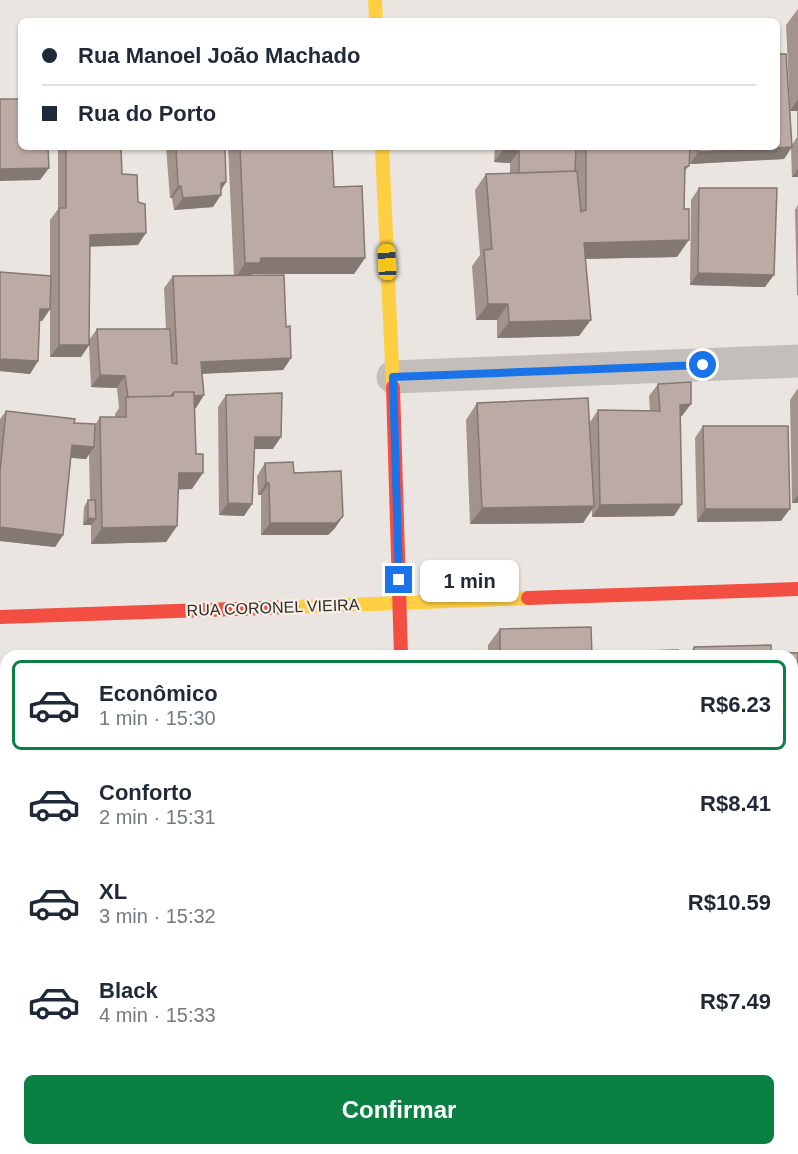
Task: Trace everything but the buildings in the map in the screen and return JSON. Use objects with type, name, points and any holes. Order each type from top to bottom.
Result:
[{"type":"street","points":[[375,0],[376,18]]},
{"type":"street","points":[[382,150],[393,377],[401,650]]},
{"type":"street","points":[[393,377],[798,361]]},
{"type":"street","name":"RUA CORONEL VIEIRA","points":[[0,617],[798,589]]},
{"type":"traffic: slow","points":[[375,0],[376,18]]},
{"type":"traffic: slow","points":[[382,150],[393,387]]},
{"type":"traffic: slow","points":[[293,607],[528,598]]},
{"type":"traffic: jam","points":[[393,387],[401,650]]},
{"type":"traffic: jam","points":[[528,598],[798,589]]},
{"type":"traffic: jam","points":[[0,617],[293,607]]},
{"type":"route","points":[[399,580],[393,377],[703,365]]}]
